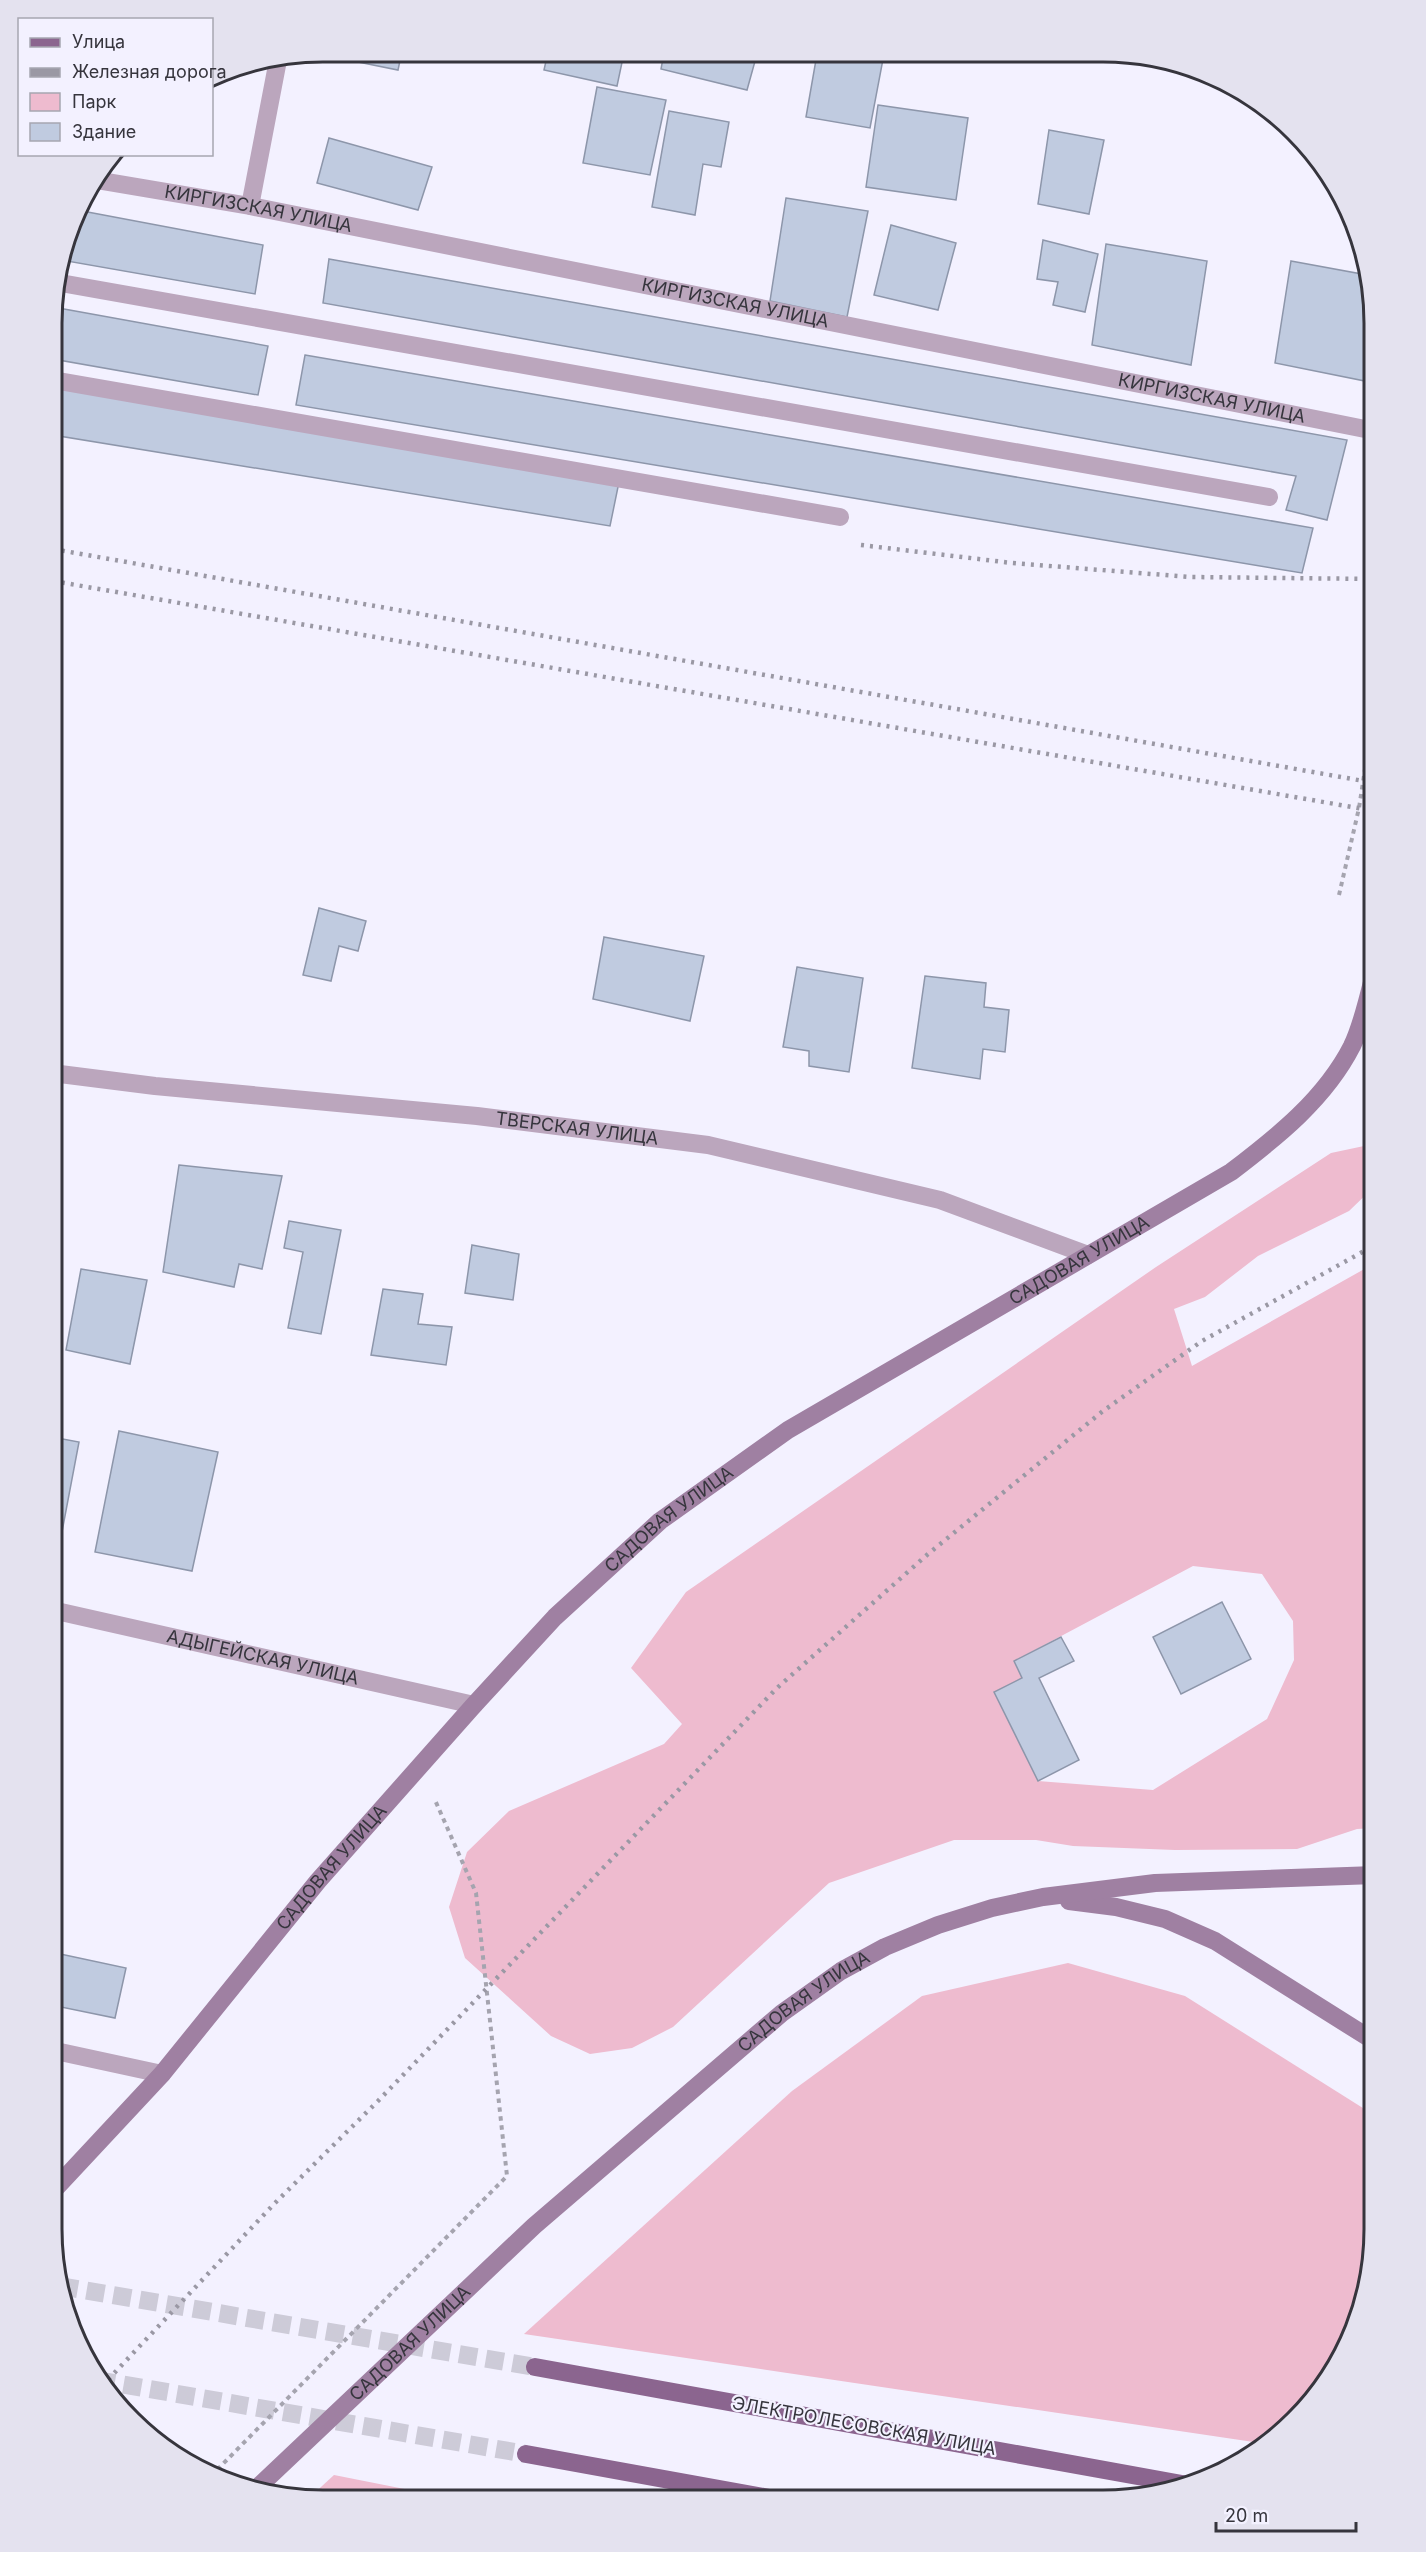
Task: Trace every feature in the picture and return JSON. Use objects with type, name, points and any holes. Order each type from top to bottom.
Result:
[{"type":"main road","name":"ЭЛЕКТРОЛЕСОВСКАЯ УЛИЦА","points":[[535,2367],[1171,2482]]},
{"type":"main road","points":[[526,2454],[725,2490]]},
{"type":"street","points":[[250,206],[277,66]]},
{"type":"street","name":"КИРГИЗСКАЯ УЛИЦА","points":[[103,181],[250,206],[1364,429]]},
{"type":"street","points":[[65,284],[1269,497]]},
{"type":"street","points":[[62,382],[840,517]]},
{"type":"street","name":"САДОВАЯ УЛИЦА","points":[[62,2181],[162,2074],[318,1881],[474,1705],[555,1617],[660,1521],[788,1430],[1231,1172],[1278,1136],[1320,1094],[1353,1045],[1364,1008]]},
{"type":"street","name":"ТВЕРСКАЯ УЛИЦА","points":[[62,1074],[155,1086],[477,1116],[708,1145],[940,1200],[1088,1255]]},
{"type":"street","name":"АДЫГЕЙСКАЯ УЛИЦА","points":[[62,1612],[474,1705]]},
{"type":"street","name":"САДОВАЯ УЛИЦА","points":[[262,2483],[523,2236],[782,2013],[841,1971],[885,1947],[981,1911],[1043,1897],[1155,1883],[1364,1875]]},
{"type":"street","name":"САДОВАЯ УЛИЦА","points":[[1043,1897],[1116,1907],[1165,1918],[1215,1941],[1364,2035]]},
{"type":"street","points":[[62,2052],[162,2074]]},
{"type":"path","points":[[1339,895],[1364,776]]},
{"type":"path","points":[[218,2469],[507,2176],[476,1893],[420,1766]]},
{"type":"green space","points":[[1364,1146],[1364,1197],[1349,1211],[1258,1256],[1205,1297],[1174,1309],[1192,1366],[1364,1269],[1364,1829],[1297,1849],[1175,1850],[1073,1846],[1036,1840],[954,1840],[829,1883],[673,2027],[632,2048],[590,2054],[551,2036],[465,1958],[449,1907],[467,1852],[509,1811],[664,1744],[682,1724],[631,1668],[686,1592],[1156,1267],[1331,1153]],"holes":[[[1193,1566],[1262,1574],[1293,1621],[1294,1660],[1267,1719],[1153,1790],[1038,1781],[994,1692],[1022,1678],[1014,1661]]]},
{"type":"green space","points":[[1068,1963],[1185,1996],[1364,2109],[1364,2247],[1351,2314],[1330,2360],[1311,2389],[1263,2437],[1256,2442],[524,2334],[792,2091],[922,1996]]},
{"type":"green space","points":[[334,2475],[410,2490],[322,2490],[318,2490]]},
{"type":"building","points":[[358,62],[400,62],[398,70]]},
{"type":"building","points":[[546,62],[622,62],[617,86],[544,70]]},
{"type":"building","points":[[662,62],[755,62],[747,90],[661,69]]},
{"type":"building","points":[[816,62],[882,62],[870,128],[806,117]]},
{"type":"building","points":[[597,87],[666,100],[650,175],[583,163]]},
{"type":"building","points":[[878,105],[968,118],[956,200],[866,187]]},
{"type":"building","points":[[669,111],[729,122],[721,167],[703,164],[695,215],[652,207]]},
{"type":"building","points":[[1049,130],[1104,140],[1089,214],[1038,204]]},
{"type":"building","points":[[329,138],[432,167],[418,210],[317,183]]},
{"type":"building","points":[[786,198],[868,211],[847,317],[770,301]]},
{"type":"building","points":[[86,212],[263,245],[255,294],[69,261],[70,255]]},
{"type":"building","points":[[891,225],[956,243],[938,310],[874,295]]},
{"type":"building","points":[[1043,240],[1098,254],[1085,312],[1053,305],[1058,282],[1037,279]]},
{"type":"building","points":[[1106,244],[1207,261],[1191,365],[1092,345]]},
{"type":"building","points":[[329,259],[1347,440],[1327,520],[1286,510],[1296,476],[323,303]]},
{"type":"building","points":[[1291,261],[1359,274],[1364,305],[1364,381],[1275,363]]},
{"type":"building","points":[[62,309],[268,346],[258,395],[62,361]]},
{"type":"building","points":[[305,355],[1313,528],[1302,573],[296,405]]},
{"type":"building","points":[[62,389],[619,482],[610,526],[62,436]]},
{"type":"building","points":[[319,908],[366,921],[358,951],[339,946],[331,981],[303,975]]},
{"type":"building","points":[[604,937],[704,956],[690,1021],[593,999]]},
{"type":"building","points":[[797,967],[863,978],[849,1072],[809,1066],[809,1051],[783,1047]]},
{"type":"building","points":[[925,976],[986,983],[984,1007],[1009,1010],[1005,1052],[983,1049],[980,1079],[912,1068]]},
{"type":"building","points":[[179,1165],[282,1176],[262,1269],[239,1264],[234,1287],[163,1272]]},
{"type":"building","points":[[289,1221],[341,1230],[321,1334],[288,1328],[303,1252],[284,1248]]},
{"type":"building","points":[[472,1245],[519,1254],[513,1300],[465,1293]]},
{"type":"building","points":[[81,1269],[147,1280],[130,1364],[66,1350]]},
{"type":"building","points":[[383,1289],[423,1294],[418,1324],[452,1327],[446,1365],[371,1355]]},
{"type":"building","points":[[119,1431],[218,1452],[192,1571],[95,1552]]},
{"type":"building","points":[[62,1439],[79,1442],[62,1532]]},
{"type":"building","points":[[1222,1602],[1251,1659],[1181,1694],[1153,1637]]},
{"type":"building","points":[[1061,1637],[1074,1661],[1039,1678],[1079,1760],[1038,1781],[994,1692],[1022,1678],[1014,1661]]},
{"type":"building","points":[[62,1954],[126,1968],[115,2018],[62,2007]]},
{"type":"tunnel","points":[[68,2287],[535,2367]]},
{"type":"tunnel","points":[[110,2382],[526,2454]]},
{"type":"railway","points":[[861,545],[1012,563],[1190,577],[1364,579]]},
{"type":"railway","points":[[62,551],[1364,781]]},
{"type":"railway","points":[[62,583],[1364,809]]},
{"type":"railway","points":[[108,2379],[274,2204],[378,2101],[777,1688],[928,1554],[1103,1411],[1202,1341],[1364,1251]]}]
